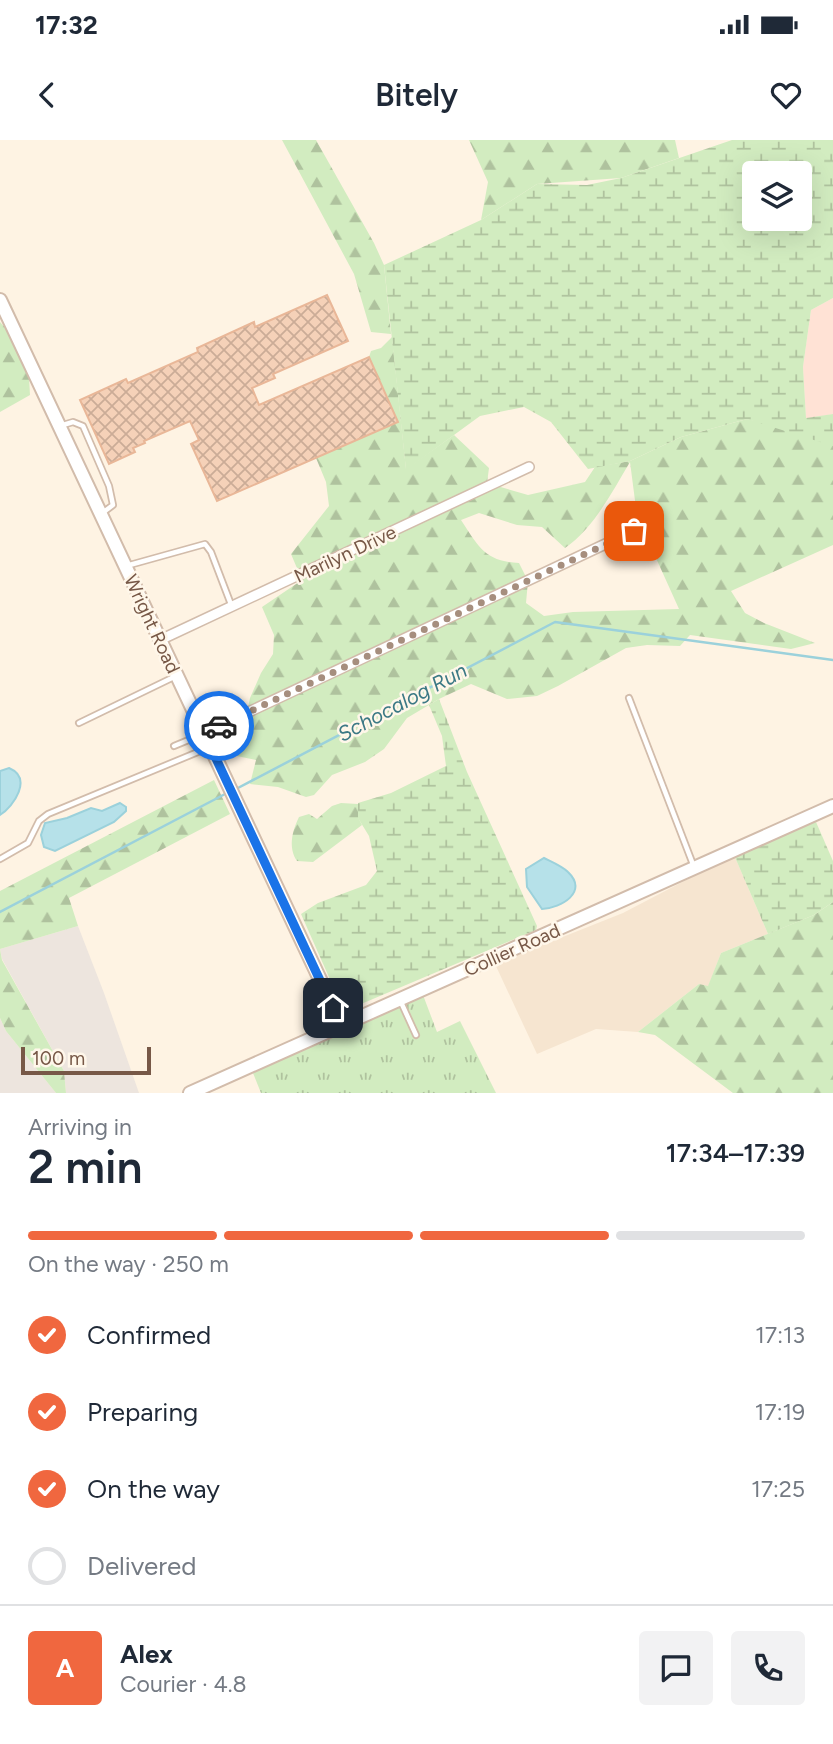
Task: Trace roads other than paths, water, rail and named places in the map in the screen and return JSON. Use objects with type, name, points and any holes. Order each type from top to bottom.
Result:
[{"type":"street","name":"Wright Road","points":[[0,300],[341,1024]]},
{"type":"street","name":"Marilyn Drive","points":[[160,640],[529,467]]},
{"type":"street","points":[[204,733],[634,531]]},
{"type":"street","name":"Collier Road","points":[[190,1093],[833,806]]},
{"type":"lane","points":[[58,426],[73,422],[83,426],[109,486],[113,505],[100,515]]},
{"type":"lane","points":[[125,566],[205,544],[211,552],[232,607]]},
{"type":"lane","points":[[79,723],[177,675]]},
{"type":"lane","points":[[629,698],[695,868]]},
{"type":"lane","points":[[174,746],[204,733]]},
{"type":"lane","points":[[0,859],[28,843],[38,821],[48,814],[210,747]]},
{"type":"lane","points":[[399,999],[416,1035]]},
{"type":"water","points":[[9,768],[20,778],[19,792],[11,805],[0,815],[0,771]]},
{"type":"water","points":[[120,803],[126,807],[126,811],[114,822],[55,851],[44,847],[41,835],[45,823],[91,808],[102,811]]},
{"type":"water","points":[[544,858],[568,872],[574,879],[575,886],[570,898],[557,906],[542,909],[527,887],[526,869]]},
{"type":"waterway","name":"Schocalog Run","points":[[236,789],[555,622],[833,660]]},
{"type":"waterway","name":"Schocalog Run","points":[[0,912],[227,793]]}]
